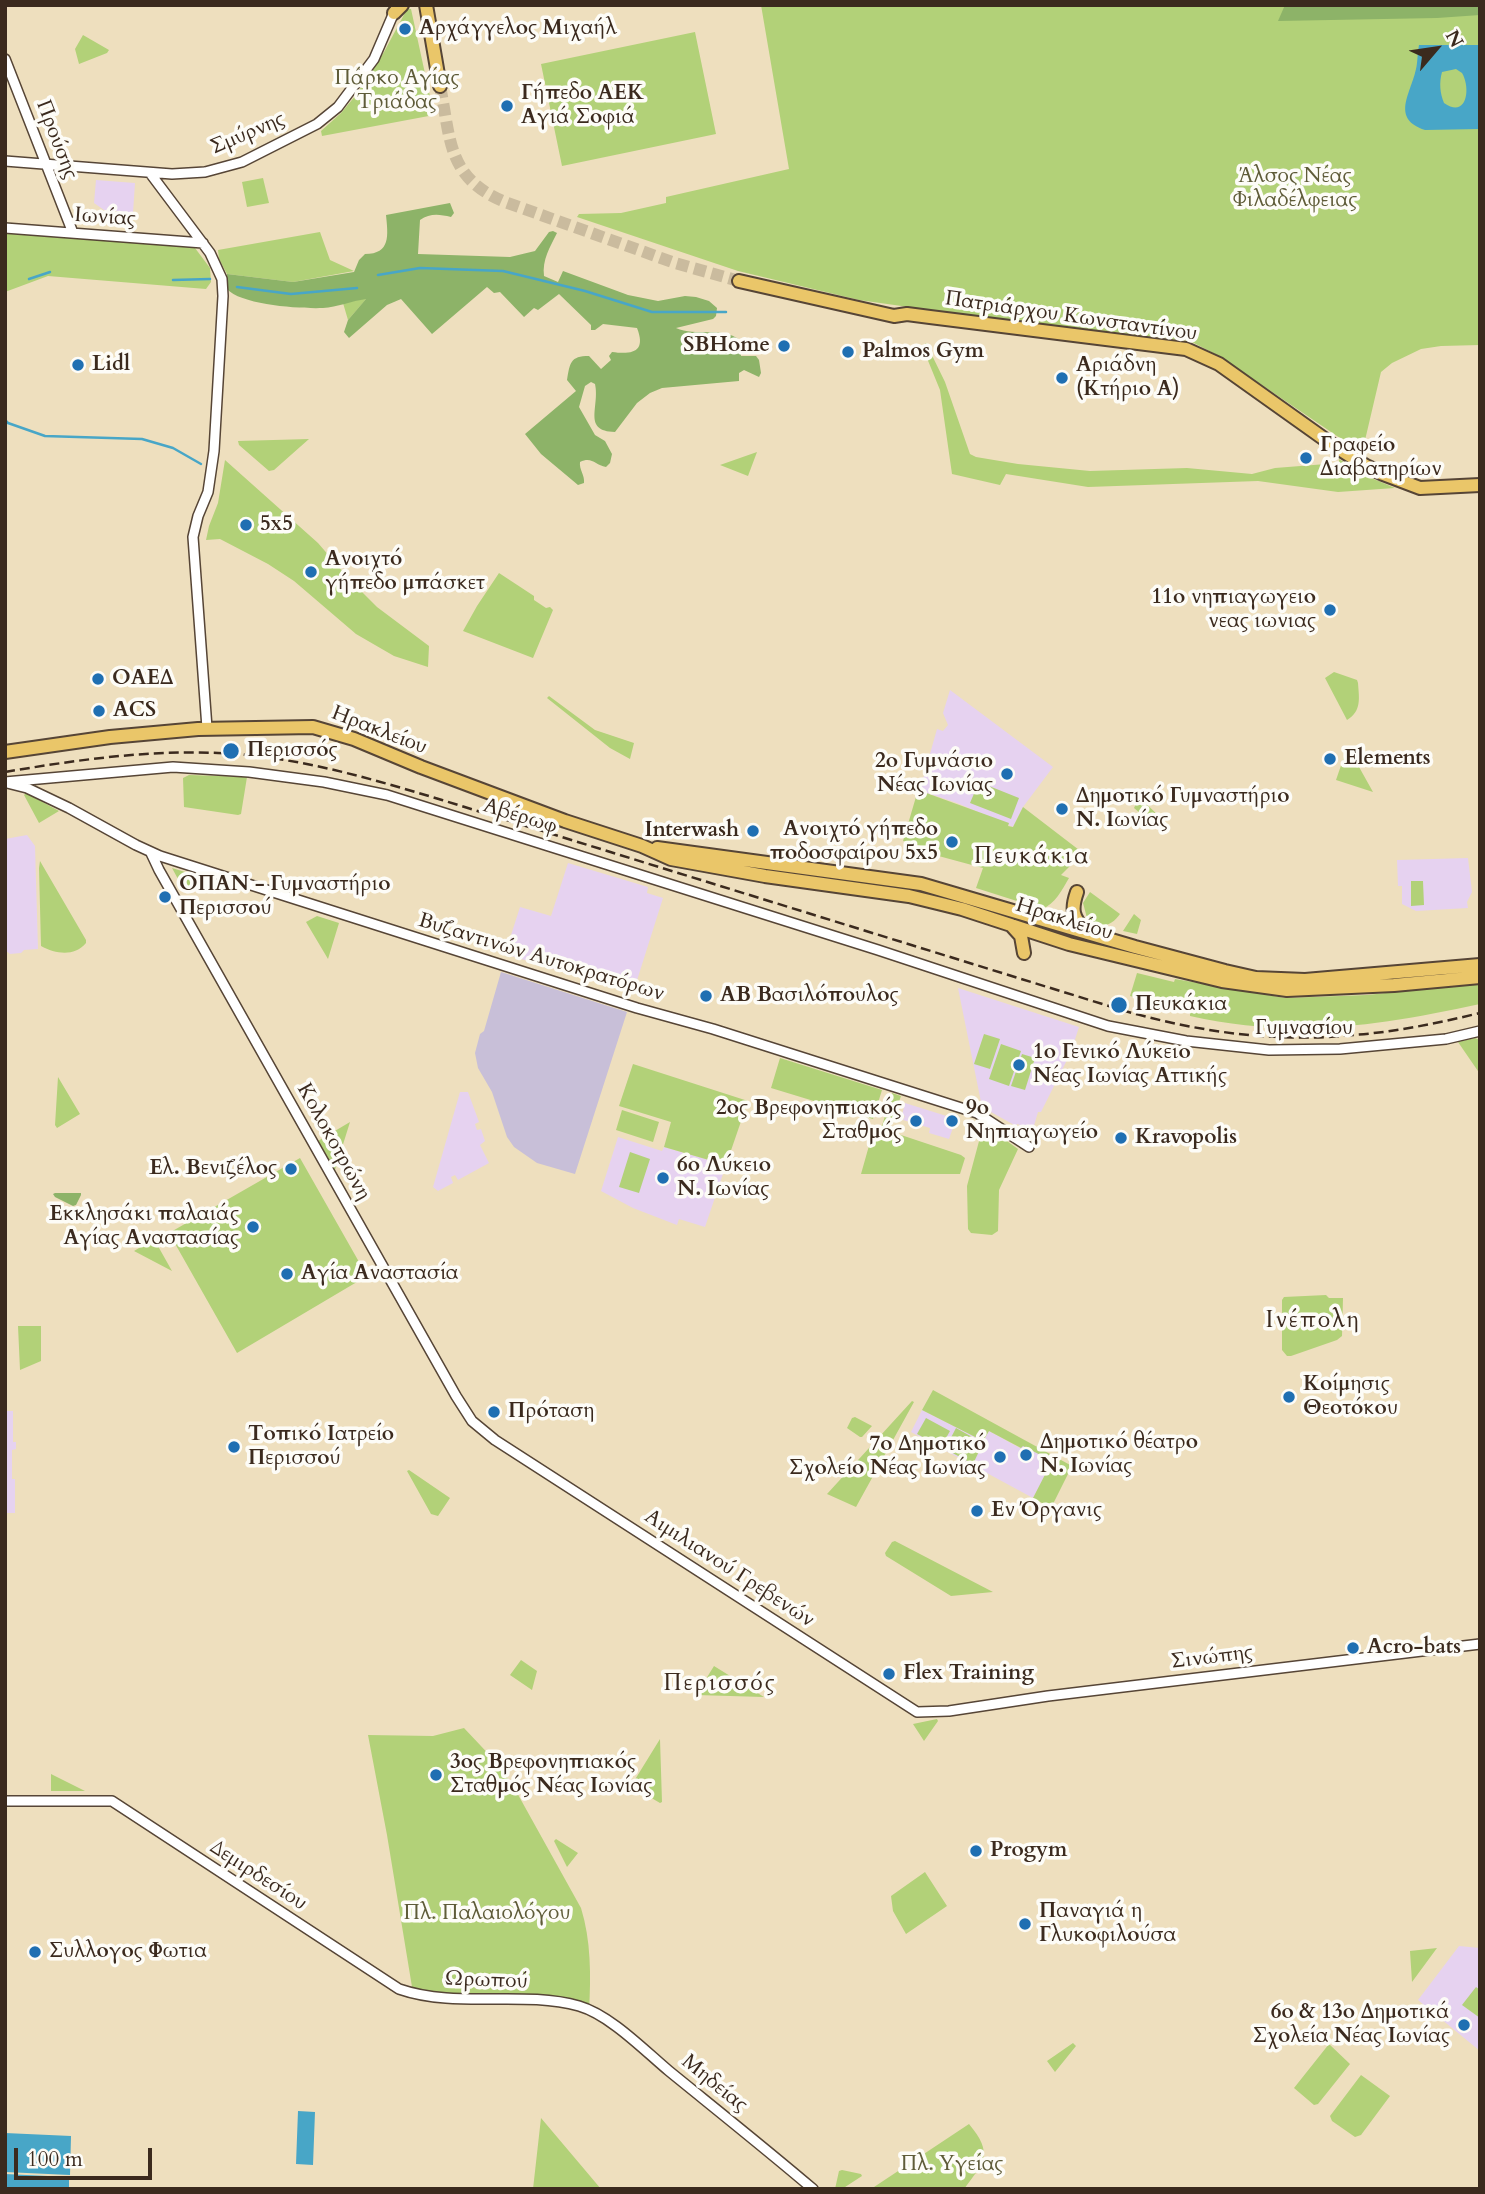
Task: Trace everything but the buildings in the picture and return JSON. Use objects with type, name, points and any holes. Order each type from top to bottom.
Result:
[{"type":"main road","points":[[424,6],[444,85]]},
{"type":"main road","name":"Πατριάρχου Κωνσταντίνου","points":[[739,278],[895,309],[907,314],[1194,351],[1219,365],[1366,466],[1420,488],[1480,485]]},
{"type":"main road","name":"Ηρακλείου","points":[[5,752],[110,737],[207,728],[304,726],[332,732],[671,859],[909,896],[962,909],[1069,944],[1223,981],[1287,990],[1394,985],[1480,977]]},
{"type":"main road","name":"Ηρακλείου","points":[[642,846],[921,884],[1225,971],[1269,979],[1322,979],[1480,965]]},
{"type":"main road","points":[[1077,892],[1073,905],[1074,917],[1089,933]]},
{"type":"main road","points":[[1011,925],[1021,936],[1024,953]]},
{"type":"street","name":"Σμύρνης","points":[[5,161],[150,173],[205,172],[230,167],[317,124],[343,101],[368,69],[398,8]]},
{"type":"street","name":"Προύσης","points":[[5,59],[73,233]]},
{"type":"street","points":[[150,173],[203,243],[217,265],[222,279],[214,451],[208,492],[193,537],[207,728]]},
{"type":"street","name":"Ιωνίας","points":[[5,228],[203,243]]},
{"type":"street","name":"Αβέρωφ","points":[[5,782],[173,767],[249,772],[324,782],[387,795],[1008,993]]},
{"type":"street","name":"Βυζαντινών Αυτοκρατόρων","points":[[5,782],[27,788],[69,808],[151,853],[977,1112],[1029,1147]]},
{"type":"street","name":"Κολοκοτρώνη","points":[[151,853],[456,1396],[471,1421],[495,1440]]},
{"type":"street","name":"Γυμνασίου","points":[[1008,993],[1108,1026],[1186,1041],[1269,1050],[1340,1049],[1446,1039],[1480,1031]]},
{"type":"street","name":"Αιμιλιανού Γρεβενών","points":[[495,1440],[917,1712],[949,1711]]},
{"type":"street","name":"Σινώπης","points":[[949,1711],[1048,1696],[1480,1644]]},
{"type":"street","name":"Δεμιρδεσίου","points":[[5,1801],[112,1801],[384,1981]]},
{"type":"street","name":"Ωρωπού","points":[[384,1981],[406,1992],[434,1997],[543,2001],[576,2005],[589,2010]]},
{"type":"street","name":"Μηδείας","points":[[589,2010],[642,2048],[813,2189]]},
{"type":"shaded area","points":[[96,180],[135,183],[133,213],[104,210],[94,203]]},
{"type":"shaded area","points":[[950,690],[1053,767],[1023,807],[1013,827],[918,790],[921,780],[929,770],[926,768],[937,729],[943,731],[948,725],[943,713]]},
{"type":"shaded area","points":[[27,835],[35,846],[38,949],[10,954],[5,950],[5,839]]},
{"type":"shaded area","points":[[1468,858],[1472,892],[1467,902],[1468,908],[1416,911],[1402,904],[1397,860]]},
{"type":"shaded area","points":[[568,863],[648,887],[647,893],[663,898],[633,993],[505,954],[520,907],[551,916]]},
{"type":"shaded area","points":[[501,972],[627,1012],[575,1174],[537,1163],[514,1147],[507,1137],[492,1092],[478,1068],[475,1053]]},
{"type":"shaded area","name":"1ο Γενικό Λύκειο Νέας Ιωνίας Αττικής","points":[[958,988],[1079,1027],[1071,1052],[1041,1112],[1038,1112],[1033,1129],[1017,1124],[1016,1126],[982,1107]]},
{"type":"shaded area","points":[[460,1092],[468,1092],[479,1122],[475,1124],[477,1130],[481,1129],[485,1141],[480,1145],[489,1163],[458,1180],[455,1175],[451,1177],[453,1183],[438,1191],[433,1187]]},
{"type":"shaded area","points":[[905,1103],[956,1119],[949,1139],[929,1133],[930,1128],[903,1120]]},
{"type":"shaded area","name":"6ο Λύκειο Ν. Ιωνίας","points":[[618,1137],[662,1151],[664,1147],[726,1165],[705,1227],[679,1219],[677,1225],[633,1208],[601,1191]]},
{"type":"shaded area","name":"7ο Δημοτικό Σχολείο Νέας Ιωνίας","points":[[922,1410],[983,1441],[989,1431],[1020,1448],[1022,1445],[1053,1461],[1033,1498],[911,1432]]},
{"type":"shaded area","points":[[5,1411],[13,1411],[13,1442],[16,1442],[16,1449],[12,1450],[15,1513],[5,1513]]},
{"type":"shaded area","name":"6ο & 13ο Δημοτικά Σχολεία Νέας Ιωνίας","points":[[1459,1946],[1480,1948],[1480,2051],[1418,2000]]},
{"type":"green space","name":"Άλσος Νέας Φιλαδέλφειας","points":[[761,5],[1480,5],[1480,345],[1421,349],[1392,363],[1381,372],[1362,453],[1219,356],[1190,341],[859,300],[738,271],[577,217],[579,214],[621,213],[666,203],[666,197],[789,169]]},
{"type":"green space","points":[[1285,5],[1480,5],[1480,15],[1278,21]]},
{"type":"green space","name":"Πάρκο Αγίας Τριάδας","points":[[407,9],[411,9],[434,115],[322,136],[321,131],[356,95],[384,52]]},
{"type":"green space","points":[[695,32],[716,134],[562,166],[541,64]]},
{"type":"green space","points":[[83,35],[109,50],[79,64],[75,49]]},
{"type":"green space","points":[[263,178],[269,203],[247,207],[242,182]]},
{"type":"green space","points":[[450,203],[454,213],[451,217],[435,215],[420,220],[418,254],[510,257],[535,251],[549,232],[553,231],[557,233],[545,259],[544,276],[558,282],[563,271],[628,295],[658,301],[685,296],[709,301],[717,308],[713,319],[676,328],[692,332],[725,333],[740,340],[741,356],[756,356],[759,360],[759,377],[744,370],[739,373],[739,381],[662,388],[637,403],[615,432],[605,431],[595,422],[596,393],[595,384],[591,382],[585,386],[579,407],[595,435],[605,441],[612,454],[606,467],[591,460],[580,462],[584,483],[578,485],[541,454],[525,434],[576,391],[567,380],[574,359],[589,356],[601,369],[611,360],[609,356],[612,352],[626,353],[636,350],[640,342],[637,328],[603,324],[591,330],[591,325],[559,294],[524,317],[500,292],[494,293],[487,287],[432,334],[401,299],[387,305],[349,338],[344,332],[348,320],[366,299],[328,307],[301,308],[245,299],[227,289],[227,274],[293,282],[354,272],[365,254],[380,251],[384,247],[387,236],[386,215]]},
{"type":"green space","points":[[5,231],[192,244],[210,268],[211,282],[206,289],[48,276],[5,292]]},
{"type":"green space","points":[[320,232],[330,260],[354,271],[293,282],[227,274],[219,259],[218,250]]},
{"type":"green space","points":[[367,298],[348,320],[343,303]]},
{"type":"green space","points":[[926,343],[945,382],[970,454],[976,457],[1090,471],[1187,468],[1252,474],[1275,468],[1339,463],[1339,459],[1369,477],[1395,488],[1338,492],[1258,481],[1088,487],[1006,474],[1000,485],[952,474],[940,390],[922,346]]},
{"type":"green space","points":[[309,439],[274,470],[269,471],[239,445],[238,441]]},
{"type":"green space","points":[[757,452],[748,476],[720,465]]},
{"type":"green space","points":[[225,460],[318,543],[377,607],[429,646],[428,667],[394,656],[356,634],[294,581],[268,564],[220,539],[206,540],[218,503]]},
{"type":"green space","points":[[499,573],[534,596],[534,600],[553,610],[533,658],[463,631]]},
{"type":"green space","points":[[1334,672],[1357,680],[1358,683],[1357,708],[1347,720],[1325,678]]},
{"type":"green space","points":[[549,696],[595,730],[634,743],[630,759],[610,748],[547,698]]},
{"type":"green space","points":[[1347,748],[1349,749],[1373,792],[1336,780]]},
{"type":"green space","points":[[189,775],[247,777],[241,814],[184,807],[183,778]]},
{"type":"green space","points":[[979,782],[1019,798],[1011,819],[970,803]]},
{"type":"green space","points":[[918,790],[1009,823],[1008,826],[1013,827],[1023,807],[1083,853],[1061,875],[1069,878],[1058,896],[1042,909],[976,888],[983,868],[920,851],[921,846],[903,841]]},
{"type":"green space","points":[[26,793],[59,811],[39,823],[24,795]]},
{"type":"green space","points":[[1139,797],[1160,817],[1156,827],[1134,808]]},
{"type":"green space","points":[[40,861],[86,940],[76,951],[59,952],[41,946]]},
{"type":"green space","points":[[172,868],[205,878],[184,890]]},
{"type":"green space","points":[[1411,881],[1423,881],[1424,905],[1411,906]]},
{"type":"green space","points":[[1090,892],[1120,914],[1113,922],[1101,925],[1087,918],[1083,903]]},
{"type":"green space","points":[[1134,914],[1141,920],[1137,934],[1123,931]]},
{"type":"green space","points":[[317,916],[339,923],[328,959],[306,922]]},
{"type":"green space","points":[[1137,973],[1174,982],[1175,979],[1285,998],[1367,995],[1480,983],[1480,1004],[1371,1024],[1264,1027],[1190,1016],[1190,1011],[1130,996]]},
{"type":"green space","points":[[984,1034],[1000,1039],[990,1069],[974,1064]]},
{"type":"green space","points":[[1475,1038],[1480,1040],[1480,1074],[1458,1042]]},
{"type":"green space","points":[[1001,1044],[1021,1051],[1009,1086],[989,1079]]},
{"type":"green space","points":[[1022,1054],[1035,1058],[1025,1090],[1011,1086]]},
{"type":"green space","points":[[780,1058],[882,1090],[873,1119],[771,1088]]},
{"type":"green space","points":[[633,1064],[748,1101],[726,1165],[664,1147],[671,1122],[619,1106]]},
{"type":"green space","points":[[58,1077],[80,1114],[57,1128],[55,1125]]},
{"type":"green space","points":[[892,1093],[901,1096],[889,1131],[961,1155],[965,1158],[960,1174],[861,1174],[874,1128],[881,1129]]},
{"type":"green space","points":[[622,1110],[659,1122],[653,1142],[616,1130]]},
{"type":"green space","points":[[350,1122],[335,1170],[318,1141]]},
{"type":"green space","points":[[986,1126],[1018,1149],[999,1190],[998,1231],[992,1235],[971,1233],[968,1229],[967,1186],[982,1130]]},
{"type":"green space","points":[[630,1152],[650,1159],[639,1193],[619,1187]]},
{"type":"green space","points":[[300,1158],[367,1276],[237,1353],[169,1233]]},
{"type":"green space","points":[[55,1193],[81,1195],[73,1206],[55,1197]]},
{"type":"green space","points":[[154,1239],[172,1271],[134,1251]]},
{"type":"green space","points":[[1326,1295],[1329,1298],[1343,1298],[1342,1336],[1287,1356],[1282,1350],[1282,1300],[1284,1297]]},
{"type":"green space","points":[[18,1326],[41,1326],[41,1361],[20,1370]]},
{"type":"green space","points":[[933,1390],[1072,1466],[1051,1508],[1033,1498],[1052,1461],[989,1431],[983,1441],[922,1410]]},
{"type":"green space","points":[[912,1401],[914,1402],[856,1507],[827,1494]]},
{"type":"green space","points":[[855,1417],[872,1426],[862,1437],[847,1428]]},
{"type":"green space","points":[[926,1418],[950,1431],[941,1447],[917,1434]]},
{"type":"green space","points":[[956,1428],[983,1443],[973,1464],[945,1449]]},
{"type":"green space","points":[[407,1471],[450,1498],[438,1516],[431,1514]]},
{"type":"green space","points":[[895,1541],[993,1592],[951,1596],[886,1556],[885,1553]]},
{"type":"green space","points":[[521,1660],[537,1671],[532,1690],[510,1675]]},
{"type":"green space","points":[[714,1666],[764,1697],[696,1695]]},
{"type":"green space","points":[[937,1719],[938,1721],[924,1741],[913,1724]]},
{"type":"green space","name":"Πλ. Παλαιολόγου","points":[[464,1728],[497,1763],[516,1791],[581,1908],[590,1958],[589,2010],[576,2005],[413,1993],[368,1735],[433,1736]]},
{"type":"green space","points":[[660,1739],[662,1802],[660,1803],[631,1786]]},
{"type":"green space","points":[[51,1774],[85,1791],[51,1791]]},
{"type":"green space","points":[[556,1839],[578,1853],[567,1867],[554,1841]]},
{"type":"green space","points":[[925,1872],[947,1906],[906,1934],[893,1911],[891,1896]]},
{"type":"green space","points":[[1437,1948],[1412,1982],[1410,1951]]},
{"type":"green space","points":[[1476,1987],[1480,1990],[1480,2018],[1462,2005]]},
{"type":"green space","points":[[1073,2043],[1076,2046],[1055,2072],[1047,2061]]},
{"type":"green space","points":[[1329,2044],[1350,2064],[1318,2104],[1314,2105],[1294,2088]]},
{"type":"green space","points":[[1361,2075],[1390,2096],[1361,2135],[1355,2137],[1332,2121],[1330,2116]]},
{"type":"green space","points":[[541,2118],[601,2189],[533,2189]]},
{"type":"green space","name":"Πλ. Υγείας","points":[[969,2124],[982,2143],[984,2151],[977,2172],[964,2189],[871,2189]]},
{"type":"green space","points":[[839,2171],[862,2176],[842,2189],[835,2189]]},
{"type":"water","points":[[1419,45],[1480,45],[1480,129],[1425,130],[1409,120],[1405,106],[1416,70]],"holes":[[[1456,69],[1462,73],[1466,86],[1465,100],[1458,107],[1452,107],[1444,103],[1440,84],[1442,72]]]},
{"type":"water","points":[[298,2111],[315,2112],[313,2165],[296,2164]]},
{"type":"water","points":[[5,2133],[71,2136],[70,2175],[5,2172]]},
{"type":"water","points":[[5,2174],[69,2177],[69,2189],[5,2189]]},
{"type":"waterway","points":[[378,275],[420,268],[503,271],[585,291],[652,312],[726,312]]},
{"type":"waterway","points":[[29,279],[50,272]]},
{"type":"waterway","points":[[173,280],[210,279]]},
{"type":"waterway","points":[[237,287],[291,294],[357,288]]},
{"type":"waterway","points":[[5,420],[45,436],[142,439],[173,448],[201,464]]},
{"type":"tunnel","points":[[440,86],[455,155],[472,181],[486,192],[505,202],[675,263],[739,281]]},
{"type":"railway","points":[[5,772],[111,757],[191,752],[247,755],[332,769],[442,800],[1125,1011],[1209,1030],[1295,1038],[1324,1037],[1369,1034],[1480,1013]]},
{"type":"place","name":"Αρχάγγελος Μιχαήλ","points":[[405,29]]},
{"type":"place","name":"Γήπεδο ΑΕΚ Αγιά Σοφιά","points":[[507,106]]},
{"type":"place","name":"SBHome","points":[[784,346]]},
{"type":"place","name":"Palmos Gym","points":[[848,352]]},
{"type":"place","name":"Lidl","points":[[78,365]]},
{"type":"place","name":"Αριάδνη (Κτήριο Α)","points":[[1062,378]]},
{"type":"place","name":"Γραφείο Διαβατηρίων","points":[[1306,458]]},
{"type":"place","name":"5x5","points":[[246,525]]},
{"type":"place","name":"Ανοιχτό γήπεδο μπάσκετ","points":[[311,572]]},
{"type":"place","name":"11ο νηπιαγωγειο νεας ιωνιας","points":[[1330,610]]},
{"type":"place","name":"ΟΑΕΔ","points":[[98,679]]},
{"type":"place","name":"ACS","points":[[99,711]]},
{"type":"place","name":"Περισσός","points":[[231,751]]},
{"type":"place","name":"Elements","points":[[1330,759]]},
{"type":"place","name":"2ο Γυμνάσιο Νέας Ιωνίας","points":[[1007,774]]},
{"type":"place","name":"Δημοτικό Γυμναστήριο Ν. Ιωνίας","points":[[1062,809]]},
{"type":"place","name":"Interwash","points":[[753,831]]},
{"type":"place","name":"Ανοιχτό γήπεδο ποδοσφαίρου 5x5","points":[[952,842]]},
{"type":"place","name":"ΟΠΑΝ - Γυμναστήριο Περισσού","points":[[165,897]]},
{"type":"place","name":"ΑΒ Βασιλόπουλος","points":[[706,996]]},
{"type":"place","name":"Πευκάκια","points":[[1119,1005]]},
{"type":"place","name":"1ο Γενικό Λύκειο Νέας Ιωνίας Αττικής","points":[[1019,1065]]},
{"type":"place","name":"2ος Βρεφονηπιακός Σταθμός","points":[[916,1121]]},
{"type":"place","name":"9ο Νηπιαγωγείο","points":[[952,1121]]},
{"type":"place","name":"Kravopolis","points":[[1121,1138]]},
{"type":"place","name":"Ελ. Βενιζέλος","points":[[291,1169]]},
{"type":"place","name":"6ο Λύκειο Ν. Ιωνίας","points":[[663,1178]]},
{"type":"place","name":"Εκκλησάκι παλαιάς Αγίας Αναστασίας","points":[[253,1227]]},
{"type":"place","name":"Αγία Αναστασία","points":[[287,1274]]},
{"type":"place","name":"Κοίμησις Θεοτόκου","points":[[1289,1397]]},
{"type":"place","name":"Πρόταση","points":[[494,1412]]},
{"type":"place","name":"Τοπικό Ιατρείο Περισσού","points":[[234,1447]]},
{"type":"place","name":"Δημοτικό θέατρο Ν. Ιωνίας","points":[[1026,1455]]},
{"type":"place","name":"7ο Δημοτικό Σχολείο Νέας Ιωνίας","points":[[1000,1457]]},
{"type":"place","name":"Εν Όργανις","points":[[977,1511]]},
{"type":"place","name":"Acro-bats","points":[[1353,1648]]},
{"type":"place","name":"Flex Training","points":[[889,1674]]},
{"type":"place","name":"3ος Βρεφονηπιακός Σταθμός Νέας Ιωνίας","points":[[436,1775]]},
{"type":"place","name":"Progym","points":[[976,1851]]},
{"type":"place","name":"Παναγιά η Γλυκοφιλούσα","points":[[1025,1924]]},
{"type":"place","name":"Συλλογος Φωτια","points":[[35,1952]]},
{"type":"place","name":"6ο & 13ο Δημοτικά Σχολεία Νέας Ιωνίας","points":[[1464,2025]]},
{"type":"district","name":"Πευκάκια","points":[[1032,858]]},
{"type":"district","name":"Ινέπολη","points":[[1313,1322]]},
{"type":"district","name":"Περισσός","points":[[720,1685]]}]
